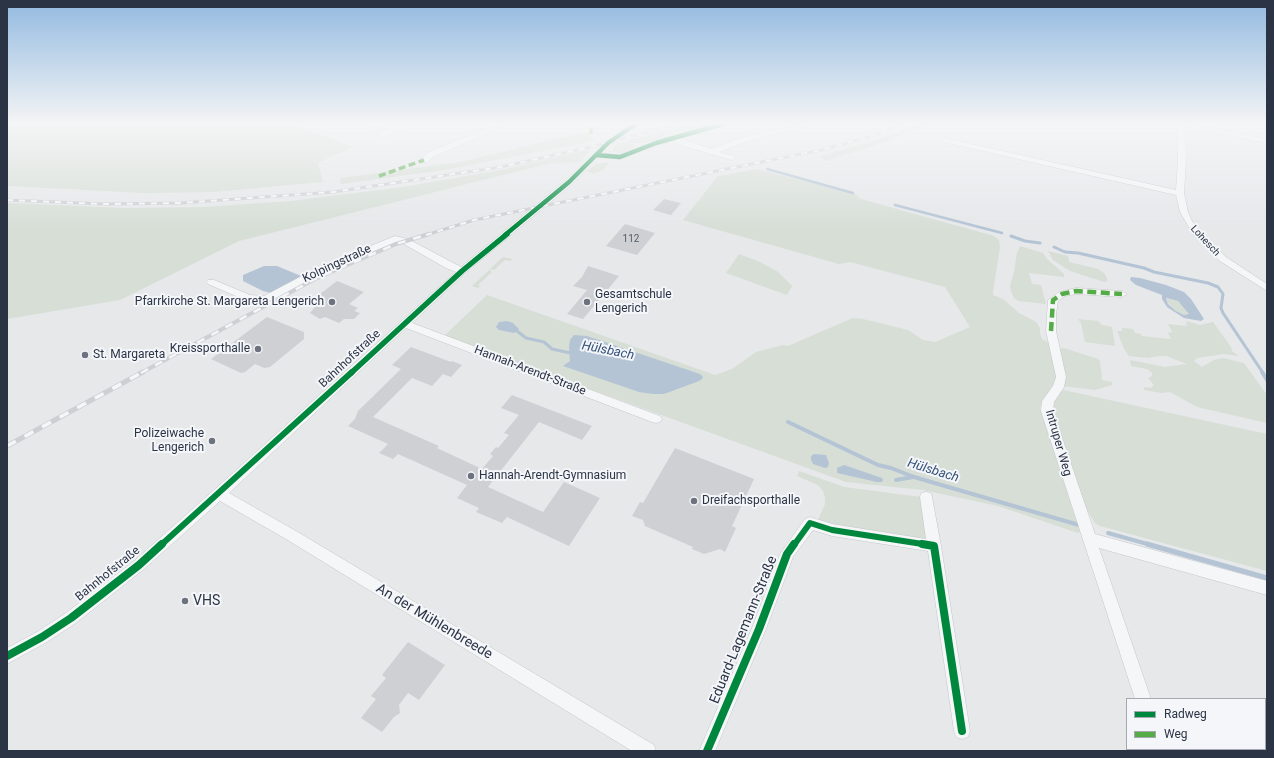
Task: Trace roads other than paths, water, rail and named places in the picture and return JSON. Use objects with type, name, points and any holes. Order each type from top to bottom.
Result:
[{"type":"street","name":"Bahnhofstraße","points":[[7,656],[42,637],[89,605],[144,560],[220,494],[462,271],[569,182],[593,158]]},
{"type":"street","points":[[1026,158],[1180,193]]},
{"type":"street","name":"Lohesch","points":[[1182,158],[1180,193],[1184,212],[1188,221],[1197,234],[1223,259],[1267,288]]},
{"type":"street","name":"Kolpingstraße","points":[[211,282],[248,298],[264,299],[322,269],[395,239],[405,241],[449,266],[462,271]]},
{"type":"street","name":"Intruper Weg","points":[[1122,294],[1076,291],[1066,292],[1053,300],[1051,331],[1061,377],[1058,387],[1048,401],[1047,411],[1142,698]]},
{"type":"street","name":"Hannah-Arendt-Straße","points":[[405,324],[656,419]]},
{"type":"street","name":"An der Mühlenbreede","points":[[220,494],[291,535],[648,751]]},
{"type":"street","points":[[926,497],[962,731]]},
{"type":"street","name":"Eduard-Lagemann-Straße","points":[[707,751],[760,629],[787,554],[810,523],[832,530],[934,546]]},
{"type":"street","points":[[1090,539],[1267,588]]},
{"type":"water","points":[[264,266],[277,266],[301,276],[271,293],[263,291],[243,281],[243,275]]},
{"type":"water","points":[[1131,277],[1140,278],[1166,285],[1184,292],[1191,299],[1204,319],[1201,321],[1184,318],[1167,307],[1162,299],[1162,295],[1136,285],[1130,280]],"holes":[[[1166,299],[1178,301],[1189,314],[1184,315],[1176,311],[1168,304]]]},
{"type":"water","points":[[507,321],[513,323],[519,329],[514,333],[499,330],[496,327],[499,322]]},
{"type":"water","points":[[574,335],[587,336],[700,374],[703,377],[699,381],[664,394],[639,392],[563,366],[570,361],[570,340]]},
{"type":"water","points":[[814,454],[826,455],[829,463],[828,467],[825,468],[813,464],[811,456]]},
{"type":"water","points":[[844,465],[882,478],[883,480],[882,482],[877,482],[837,473],[837,468]]},
{"type":"water","points":[[1174,750],[1267,751],[1174,751]]},
{"type":"waterway","points":[[767,169],[853,193]]},
{"type":"waterway","points":[[895,205],[1002,233]]},
{"type":"waterway","points":[[1011,236],[1025,241],[1040,243]]},
{"type":"waterway","points":[[1054,247],[1065,252],[1078,253],[1144,268],[1154,272],[1208,283],[1218,287],[1223,294],[1221,308],[1223,313],[1263,373]]},
{"type":"waterway","name":"Hülsbach","points":[[517,331],[526,338],[544,342],[552,349],[575,354]]},
{"type":"waterway","points":[[1262,372],[1267,380]]},
{"type":"waterway","name":"Hülsbach","points":[[788,422],[878,465],[891,468],[914,477],[1079,525]]},
{"type":"waterway","points":[[896,480],[913,477]]},
{"type":"waterway","name":"Hülsbach","points":[[1108,533],[1151,545]]},
{"type":"waterway","name":"Hülsbach","points":[[1147,544],[1267,578]]},
{"type":"railway","points":[[7,200],[106,204],[181,203],[333,192],[501,167],[539,158]]},
{"type":"railway","points":[[426,235],[474,220],[779,158]]},
{"type":"railway","points":[[141,373],[315,279],[396,244],[429,234]]},
{"type":"railway","points":[[7,446],[143,372]]},
{"type":"place","name":"Pfarrkirche St. Margareta Lengerich","points":[[332,302]]},
{"type":"place","name":"Gesamtschule Lengerich","points":[[587,302]]},
{"type":"place","name":"Kreissporthalle","points":[[258,349]]},
{"type":"place","name":"St. Margareta","points":[[85,355]]},
{"type":"place","name":"Polizeiwache Lengerich","points":[[212,441]]},
{"type":"place","name":"Hannah-Arendt-Gymnasium","points":[[471,476]]},
{"type":"place","name":"Dreifachsporthalle","points":[[694,501]]},
{"type":"place","name":"VHS","points":[[185,601]]}]
